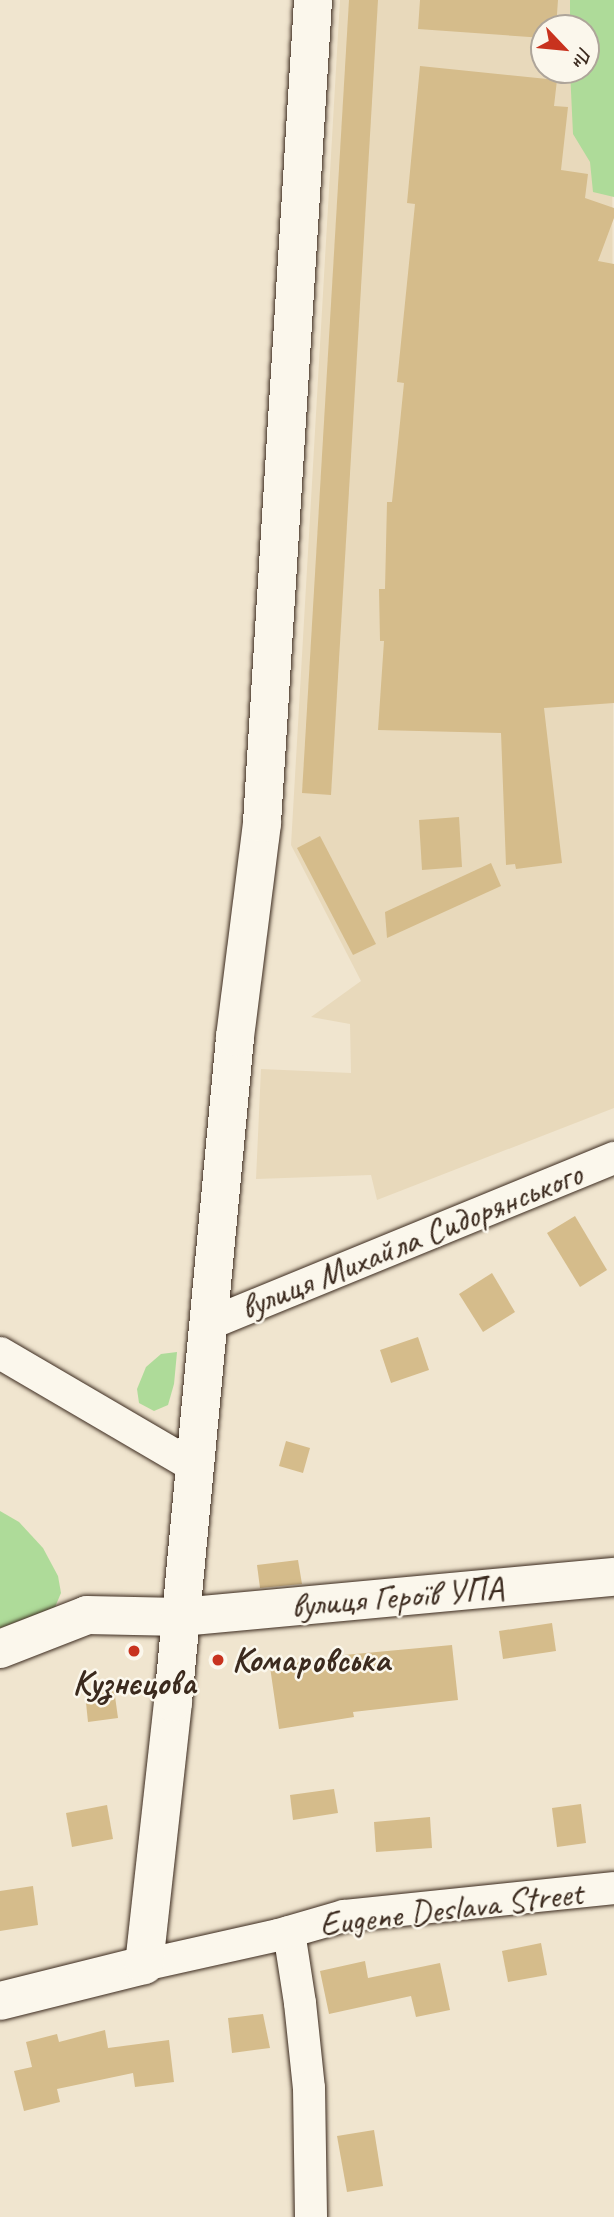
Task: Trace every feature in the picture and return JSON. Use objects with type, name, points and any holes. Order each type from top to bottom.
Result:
[{"type":"street","points":[[144,1965],[181,1617],[235,1037],[262,823],[313,0]]},
{"type":"street","name":"вулиця Михайла Сидорянського","points":[[209,1324],[614,1158]]},
{"type":"street","points":[[0,1353],[193,1466]]},
{"type":"street","name":"вулиця Героїв УПА","points":[[181,1617],[614,1577]]},
{"type":"street","points":[[0,1649],[87,1615],[181,1617]]},
{"type":"street","name":"Eugene Deslava Street","points":[[0,2001],[289,1932],[344,1916],[614,1888]]},
{"type":"street","name":"Eugene Deslava Street","points":[[289,1932],[309,2088],[310,2217]]},
{"type":"shaded area","points":[[340,0],[612,0],[614,1108],[377,1200],[371,1175],[256,1179],[261,1069],[351,1073],[350,1024],[311,1017],[361,981],[291,845]]},
{"type":"green space","points":[[570,0],[614,0],[614,197],[593,192],[590,162],[573,134],[571,84],[600,84],[600,14],[570,14]]},
{"type":"green space","points":[[177,1352],[174,1384],[168,1405],[154,1411],[139,1403],[137,1389],[146,1367],[161,1354]]},
{"type":"green space","points":[[0,1511],[19,1522],[43,1548],[58,1576],[61,1593],[55,1607],[0,1628]]},
{"type":"building","points":[[349,0],[378,0],[331,795],[302,793]]},
{"type":"building","points":[[420,0],[558,0],[557,14],[530,14],[530,37],[418,29]]},
{"type":"building","points":[[420,66],[530,77],[530,84],[557,84],[554,106],[568,107],[561,170],[588,174],[585,198],[614,208],[614,218],[598,261],[614,264],[614,703],[544,708],[562,863],[516,869],[515,864],[506,865],[501,733],[378,730],[384,641],[380,641],[379,589],[385,589],[387,502],[392,502],[404,383],[397,382],[415,204],[407,203]]},
{"type":"building","points":[[459,817],[462,867],[422,870],[419,820]]},
{"type":"building","points":[[320,836],[376,944],[353,955],[297,848]]},
{"type":"building","points":[[491,863],[501,886],[387,938],[385,912]]},
{"type":"building","points":[[575,1216],[607,1270],[580,1287],[547,1233]]},
{"type":"building","points":[[492,1273],[515,1312],[483,1332],[459,1294]]},
{"type":"building","points":[[418,1337],[429,1370],[391,1383],[380,1350]]},
{"type":"building","points":[[286,1441],[310,1448],[303,1473],[279,1466]]},
{"type":"building","points":[[298,1560],[302,1584],[260,1588],[257,1565]]},
{"type":"building","points":[[552,1623],[556,1651],[503,1659],[499,1631]]},
{"type":"building","points":[[452,1645],[458,1700],[353,1712],[354,1717],[279,1729],[270,1667],[344,1655]]},
{"type":"building","points":[[114,1689],[118,1718],[88,1722],[85,1693]]},
{"type":"building","points":[[334,1789],[338,1813],[293,1820],[290,1795]]},
{"type":"building","points":[[581,1804],[586,1843],[557,1847],[552,1808]]},
{"type":"building","points":[[107,1805],[113,1839],[72,1847],[66,1813]]},
{"type":"building","points":[[430,1817],[432,1848],[376,1852],[374,1822]]},
{"type":"building","points":[[33,1886],[38,1925],[0,1931],[0,1891]]},
{"type":"building","points":[[541,1943],[547,1975],[508,1982],[502,1951]]},
{"type":"building","points":[[365,1961],[368,1978],[440,1963],[450,2010],[416,2017],[411,1996],[329,2014],[320,1971]]},
{"type":"building","points":[[263,2014],[270,2048],[232,2053],[228,2018]]},
{"type":"building","points":[[105,2030],[108,2048],[169,2040],[174,2082],[135,2087],[133,2073],[57,2089],[60,2102],[24,2111],[14,2071],[32,2067],[26,2042],[57,2034],[59,2042]]},
{"type":"building","points":[[374,2130],[383,2186],[347,2192],[337,2136]]},
{"type":"place","name":"Кузнєцова","points":[[134,1651]]},
{"type":"place","name":"Комаровська","points":[[218,1660]]}]
